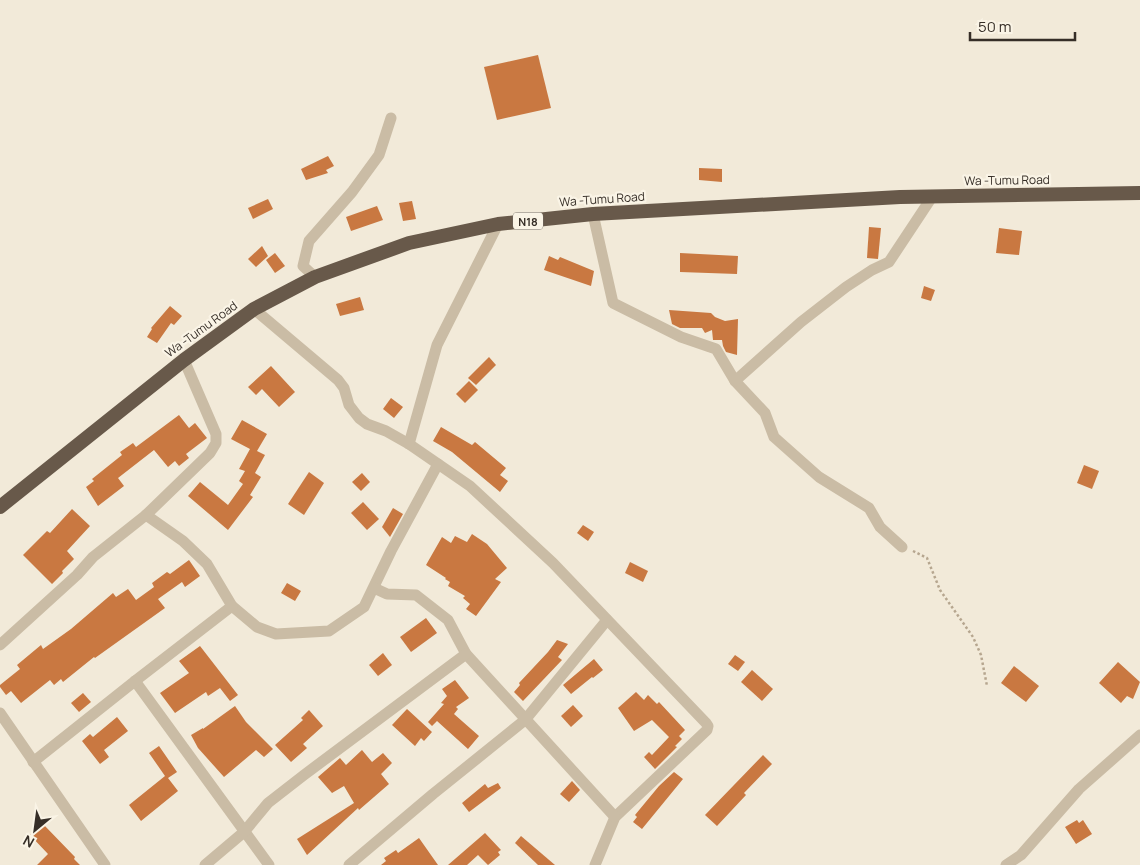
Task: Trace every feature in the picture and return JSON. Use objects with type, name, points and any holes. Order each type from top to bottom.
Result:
[{"type":"highway","name":"Wa -Tumu Road","points":[[0,508],[184,360],[254,309],[315,277],[409,243],[498,224],[593,214],[900,196],[1140,193]]},
{"type":"street","points":[[315,277],[303,266],[309,241],[352,192],[379,155],[392,118]]},
{"type":"street","points":[[735,381],[801,322],[846,287],[872,270],[889,262],[932,197]]},
{"type":"street","points":[[593,214],[613,303],[681,336],[716,349],[735,381],[765,413],[774,437],[819,478],[869,508],[880,527],[902,547]]},
{"type":"street","points":[[408,444],[437,345],[498,224]]},
{"type":"street","points":[[254,309],[338,380],[344,388],[349,405],[367,424],[386,431],[408,444],[470,486],[553,563],[708,726],[707,730],[615,817],[595,865]]},
{"type":"street","points":[[0,644],[76,575],[93,557],[146,515],[210,453],[216,442],[216,434],[184,360]]},
{"type":"street","points":[[146,515],[183,541],[207,564],[232,606],[256,627],[276,634],[329,631],[364,607],[390,551],[438,464]]},
{"type":"street","points":[[374,588],[387,594],[416,595],[448,620],[466,654],[615,817]]},
{"type":"street","points":[[33,762],[134,680],[232,606]]},
{"type":"street","points":[[349,865],[525,720],[607,620]]},
{"type":"street","points":[[205,865],[244,832],[268,803],[304,774],[466,654]]},
{"type":"street","points":[[134,680],[269,865]]},
{"type":"street","points":[[0,713],[105,865]]},
{"type":"street","points":[[1006,865],[1019,860],[1079,789],[1140,735]]},
{"type":"path","points":[[902,547],[927,558],[940,590],[973,637],[981,655],[987,686]]},
{"type":"building","points":[[538,55],[551,108],[497,120],[484,67]]},
{"type":"building","points":[[328,156],[334,166],[326,170],[328,173],[306,180],[301,169]]},
{"type":"building","points":[[699,168],[722,169],[722,182],[699,180]]},
{"type":"building","points":[[268,199],[273,209],[253,219],[248,208]]},
{"type":"building","points":[[412,201],[416,219],[403,221],[399,203]]},
{"type":"building","points":[[377,206],[383,220],[351,231],[346,217]]},
{"type":"building","points":[[869,227],[881,228],[878,259],[867,258]]},
{"type":"building","points":[[999,228],[1022,231],[1019,255],[996,253]]},
{"type":"building","points":[[262,246],[268,256],[256,267],[248,259]]},
{"type":"building","points":[[275,253],[285,266],[275,273],[266,260]]},
{"type":"building","points":[[680,253],[738,256],[737,274],[680,272]]},
{"type":"building","points":[[549,256],[558,260],[560,257],[594,271],[591,286],[544,270]]},
{"type":"building","points":[[924,286],[935,290],[931,301],[921,298]]},
{"type":"building","points":[[360,297],[364,310],[340,316],[336,304]]},
{"type":"building","points":[[170,306],[182,316],[174,325],[171,323],[157,343],[147,337],[151,328]]},
{"type":"building","points":[[669,310],[711,313],[725,321],[738,319],[737,355],[726,352],[722,340],[713,340],[712,330],[705,333],[702,328],[680,328],[672,324]]},
{"type":"building","points":[[489,357],[496,365],[476,385],[468,378]]},
{"type":"building","points":[[271,366],[295,392],[279,407],[262,389],[256,395],[248,387]]},
{"type":"building","points":[[469,381],[478,390],[465,403],[456,394]]},
{"type":"building","points":[[391,398],[403,407],[394,418],[383,409]]},
{"type":"building","points":[[179,415],[189,428],[195,423],[207,438],[186,454],[189,458],[179,466],[175,461],[168,467],[154,450],[118,478],[124,486],[98,506],[86,487],[94,481],[92,479],[122,455],[120,452],[133,443],[136,447]]},
{"type":"building","points":[[242,420],[267,434],[257,451],[265,455],[255,473],[261,477],[250,495],[253,497],[228,530],[188,496],[200,482],[228,505],[243,484],[239,481],[245,471],[239,469],[250,449],[231,439]]},
{"type":"building","points":[[441,427],[472,445],[475,442],[506,468],[500,475],[508,481],[500,492],[452,452],[433,441]]},
{"type":"building","points":[[1084,465],[1099,471],[1092,489],[1077,483]]},
{"type":"building","points":[[309,472],[324,483],[304,515],[288,504]]},
{"type":"building","points":[[362,473],[370,482],[361,491],[352,482]]},
{"type":"building","points":[[363,502],[379,519],[367,530],[351,513]]},
{"type":"building","points":[[393,508],[403,514],[390,537],[382,527]]},
{"type":"building","points":[[72,509],[90,526],[67,551],[74,559],[52,584],[23,555],[47,531],[50,533]]},
{"type":"building","points":[[583,525],[594,532],[588,541],[577,533]]},
{"type":"building","points":[[472,534],[487,544],[507,568],[495,579],[501,582],[476,616],[466,609],[470,604],[463,598],[465,596],[448,586],[450,582],[446,578],[426,565],[442,537],[451,543],[455,536],[467,542]]},
{"type":"building","points":[[189,560],[200,576],[185,587],[182,582],[158,599],[165,608],[94,657],[63,682],[61,679],[54,685],[50,680],[21,703],[11,691],[6,695],[0,687],[20,669],[17,665],[41,645],[43,649],[71,629],[113,593],[116,597],[128,589],[136,600],[154,587],[152,583],[167,572],[170,574]]},
{"type":"building","points":[[630,562],[648,571],[643,582],[625,573]]},
{"type":"building","points":[[287,583],[301,591],[295,601],[281,593]]},
{"type":"building","points":[[426,618],[437,633],[411,652],[400,637]]},
{"type":"building","points":[[557,640],[568,644],[558,657],[562,660],[523,701],[514,692],[520,685],[519,683]]},
{"type":"building","points":[[200,646],[238,695],[230,701],[220,688],[208,696],[206,692],[175,713],[160,693],[189,673],[179,661]]},
{"type":"building","points":[[383,653],[392,665],[378,676],[369,665]]},
{"type":"building","points":[[735,655],[745,662],[738,671],[728,664]]},
{"type":"building","points":[[594,659],[603,670],[571,694],[563,685]]},
{"type":"building","points":[[1118,662],[1140,682],[1133,699],[1127,696],[1121,703],[1099,683]]},
{"type":"building","points":[[1014,666],[1039,686],[1026,702],[1001,683]]},
{"type":"building","points":[[752,670],[773,689],[762,701],[741,682]]},
{"type":"building","points":[[455,680],[469,698],[456,707],[458,709],[454,714],[479,736],[468,749],[437,721],[432,726],[428,722],[444,704],[441,703],[447,696],[442,689]]},
{"type":"building","points":[[636,692],[644,700],[648,695],[657,704],[659,702],[685,730],[679,736],[682,739],[675,746],[677,747],[655,769],[644,757],[649,752],[652,755],[669,737],[652,720],[634,731],[618,708]]},
{"type":"building","points":[[83,693],[91,702],[79,712],[71,703]]},
{"type":"building","points":[[573,705],[583,716],[571,727],[561,716]]},
{"type":"building","points":[[235,706],[246,722],[273,749],[264,757],[256,750],[224,777],[198,748],[191,735],[203,729]]},
{"type":"building","points":[[407,709],[432,732],[424,741],[421,738],[415,746],[392,725]]},
{"type":"building","points":[[309,710],[323,726],[303,744],[307,748],[291,762],[275,745],[303,720],[301,718]]},
{"type":"building","points":[[117,717],[128,731],[104,750],[109,757],[100,764],[82,741],[90,734],[93,737]]},
{"type":"building","points":[[159,746],[177,772],[168,778],[178,791],[141,821],[129,805],[165,776],[149,753]]},
{"type":"building","points":[[362,750],[372,762],[383,753],[392,763],[381,774],[389,784],[359,810],[358,808],[307,855],[297,839],[354,803],[344,786],[332,793],[318,777],[340,758],[346,765]]},
{"type":"building","points":[[763,755],[772,764],[744,793],[746,795],[717,826],[705,815]]},
{"type":"building","points":[[674,772],[683,779],[642,829],[633,822],[637,817],[635,815],[659,786]]},
{"type":"building","points":[[572,781],[580,790],[569,802],[560,794]]},
{"type":"building","points":[[498,783],[501,788],[469,812],[462,803],[485,784],[488,788]]},
{"type":"building","points":[[1077,820],[1079,823],[1083,820],[1092,834],[1076,844],[1065,827]]},
{"type":"building","points":[[43,824],[75,857],[74,859],[80,865],[37,865],[48,854],[30,835]]},
{"type":"building","points":[[485,833],[501,850],[498,852],[500,855],[488,865],[478,855],[467,865],[448,865]]},
{"type":"building","points":[[521,836],[555,865],[538,865],[515,843]]},
{"type":"building","points":[[419,838],[438,865],[381,865],[386,861],[384,858],[396,850],[398,853]]}]
